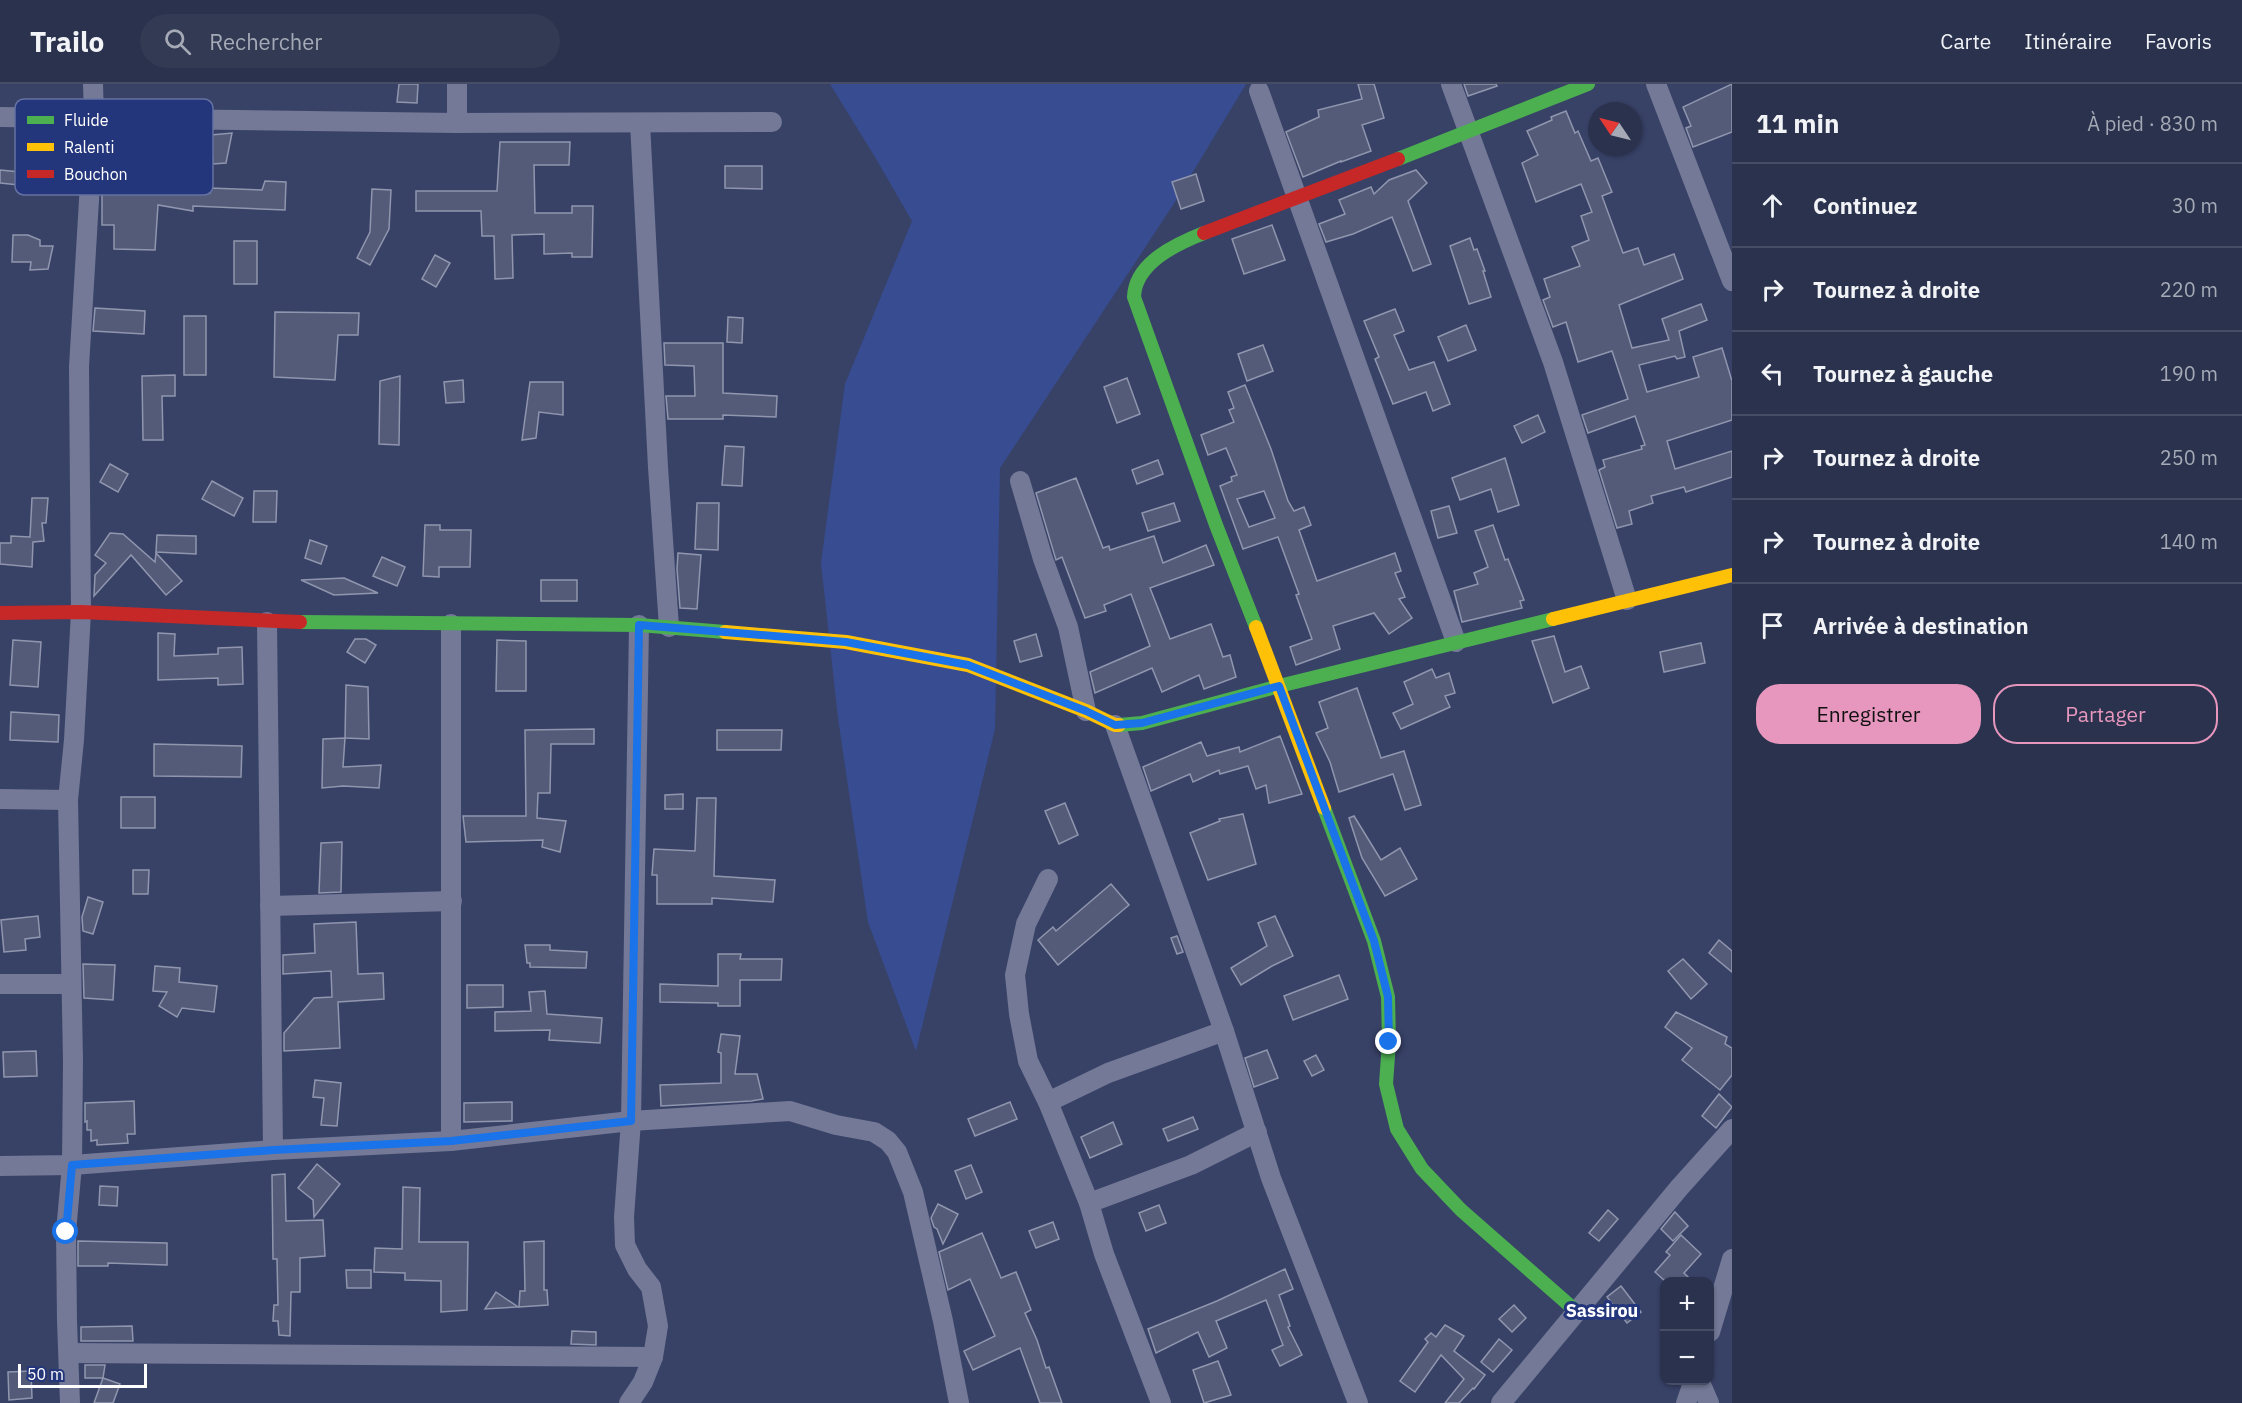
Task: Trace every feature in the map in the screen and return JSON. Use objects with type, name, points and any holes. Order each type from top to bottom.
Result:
[{"type":"street","points":[[93,84],[93,99]]},
{"type":"street","points":[[456,123],[457,84]]},
{"type":"street","points":[[1451,84],[1553,362],[1627,600]]},
{"type":"street","points":[[1576,1311],[1461,1210],[1422,1169],[1397,1129],[1386,1084],[1389,1042],[1388,997],[1374,941],[1216,525],[1134,297],[1134,282],[1147,266],[1162,255],[1202,233],[1298,198],[1588,84]]},
{"type":"street","points":[[1656,84],[1732,281]]},
{"type":"street","points":[[1259,91],[1455,642]]},
{"type":"street","points":[[213,119],[456,123],[772,123]]},
{"type":"street","points":[[640,123],[669,627]]},
{"type":"street","points":[[70,1403],[66,1232],[72,1165],[68,800],[74,740],[81,612],[79,368],[89,195]]},
{"type":"street","points":[[1020,481],[1043,559],[1068,627],[1086,711]]},
{"type":"street","points":[[0,613],[81,612],[267,622],[639,625],[846,642],[968,665],[1086,711],[1115,725],[1142,723],[1279,686],[1732,575]]},
{"type":"street","points":[[267,622],[273,1150]]},
{"type":"street","points":[[451,1141],[452,624]]},
{"type":"street","points":[[629,1403],[643,1382],[653,1357],[658,1326],[651,1287],[637,1269],[625,1245],[624,1217],[631,1121],[639,625]]},
{"type":"street","points":[[1115,725],[1224,1031],[1271,1179],[1358,1403]]},
{"type":"street","points":[[0,799],[68,800]]},
{"type":"street","points":[[1048,879],[1026,924],[1015,975],[1019,1014],[1028,1061],[1048,1102],[1089,1203],[1104,1254],[1161,1403]]},
{"type":"street","points":[[270,906],[452,901]]},
{"type":"street","points":[[0,984],[71,984]]},
{"type":"street","points":[[1048,1102],[1108,1073],[1224,1031]]},
{"type":"street","points":[[0,1166],[72,1165],[273,1150],[451,1141],[631,1121],[790,1111],[836,1125],[874,1132],[888,1141],[897,1152],[913,1192],[943,1321],[959,1403]]},
{"type":"street","points":[[1501,1403],[1679,1188],[1732,1129]]},
{"type":"street","points":[[1089,1203],[1191,1165],[1257,1132]]},
{"type":"street","points":[[1710,1331],[1732,1259]]},
{"type":"street","points":[[69,1353],[653,1357]]},
{"type":"street","points":[[1686,1403],[1694,1385]]},
{"type":"street","points":[[1699,1385],[1709,1403]]},
{"type":"shaded area","points":[[830,84],[1246,84],[1173,205],[1000,468],[995,729],[916,1051],[868,922],[838,718],[821,563],[845,384],[912,221]]},
{"type":"building","points":[[399,84],[418,84],[417,103],[397,102]]},
{"type":"building","points":[[1358,84],[1374,84],[1384,118],[1362,125],[1371,151],[1303,177],[1286,132],[1319,117],[1318,110],[1362,99]]},
{"type":"building","points":[[1464,84],[1496,84],[1497,86],[1468,96]]},
{"type":"building","points":[[1732,84],[1732,132],[1693,147],[1686,128],[1691,126],[1683,107]]},
{"type":"building","points":[[1566,111],[1591,161],[1598,158],[1612,192],[1602,196],[1623,253],[1638,248],[1644,265],[1674,254],[1683,279],[1619,305],[1632,348],[1669,340],[1662,319],[1701,304],[1707,320],[1679,331],[1685,357],[1677,359],[1675,356],[1639,365],[1647,392],[1699,377],[1693,357],[1722,348],[1732,381],[1732,420],[1667,441],[1675,469],[1732,451],[1732,477],[1686,492],[1684,487],[1651,496],[1653,503],[1629,511],[1632,524],[1617,528],[1599,470],[1605,467],[1603,460],[1642,449],[1641,446],[1645,445],[1635,416],[1588,433],[1582,415],[1628,399],[1612,351],[1578,362],[1566,322],[1553,327],[1543,300],[1550,297],[1544,279],[1580,266],[1572,247],[1589,240],[1581,216],[1592,212],[1581,184],[1536,202],[1522,163],[1538,155],[1527,131],[1552,120],[1551,117]]},
{"type":"building","points":[[232,133],[226,163],[213,164],[213,135]]},
{"type":"building","points":[[500,142],[570,142],[569,165],[534,165],[535,213],[572,213],[572,206],[593,206],[592,257],[572,257],[572,253],[544,254],[544,234],[512,235],[513,278],[495,279],[494,236],[482,236],[481,211],[416,211],[416,191],[497,191]]},
{"type":"building","points":[[725,166],[762,166],[762,189],[725,188]]},
{"type":"building","points":[[0,170],[15,172],[15,185],[0,183]]},
{"type":"building","points":[[1416,170],[1427,183],[1408,201],[1431,264],[1413,271],[1392,217],[1353,234],[1326,242],[1319,224],[1345,214],[1339,200],[1371,187],[1374,194],[1389,180]]},
{"type":"building","points":[[1196,174],[1204,201],[1181,209],[1172,182]]},
{"type":"building","points":[[265,181],[286,182],[285,210],[193,206],[193,211],[158,205],[155,250],[114,249],[114,225],[102,225],[102,195],[213,195],[213,188],[262,190]]},
{"type":"building","points":[[372,189],[391,190],[389,229],[370,265],[357,258],[370,232]]},
{"type":"building","points":[[1272,225],[1285,260],[1244,274],[1232,239]]},
{"type":"building","points":[[13,235],[28,235],[40,240],[40,246],[53,246],[48,269],[30,270],[31,262],[12,262]]},
{"type":"building","points":[[1470,238],[1474,250],[1477,249],[1485,271],[1483,271],[1491,297],[1469,304],[1450,246]]},
{"type":"building","points":[[234,241],[257,241],[257,284],[234,284]]},
{"type":"building","points":[[435,255],[450,263],[436,287],[422,279]]},
{"type":"building","points":[[95,308],[145,311],[144,334],[93,331]]},
{"type":"building","points":[[1395,309],[1404,331],[1394,335],[1409,370],[1434,362],[1450,404],[1433,411],[1426,392],[1393,404],[1375,359],[1379,357],[1364,321]]},
{"type":"building","points":[[275,312],[359,313],[358,335],[338,335],[335,380],[274,377]]},
{"type":"building","points":[[184,316],[206,316],[206,375],[184,375]]},
{"type":"building","points":[[728,317],[743,318],[742,343],[727,342]]},
{"type":"building","points":[[1466,325],[1476,350],[1448,361],[1438,337]]},
{"type":"building","points":[[664,343],[723,343],[723,393],[777,396],[776,417],[723,415],[723,419],[668,419],[666,396],[695,396],[694,366],[665,365]]},
{"type":"building","points":[[1263,345],[1273,371],[1247,381],[1238,354]]},
{"type":"building","points":[[175,375],[175,396],[162,396],[163,440],[143,440],[142,376]]},
{"type":"building","points":[[400,376],[399,445],[379,444],[380,381]]},
{"type":"building","points":[[1127,378],[1140,414],[1117,423],[1104,387]]},
{"type":"building","points":[[463,380],[464,402],[446,403],[444,382]]},
{"type":"building","points":[[530,382],[563,382],[563,415],[539,412],[536,438],[522,440]]},
{"type":"building","points":[[1245,385],[1271,449],[1288,501],[1294,511],[1304,507],[1311,525],[1299,530],[1317,581],[1395,553],[1401,571],[1395,573],[1405,597],[1399,599],[1412,618],[1389,634],[1374,613],[1333,626],[1340,649],[1296,665],[1290,647],[1312,639],[1296,595],[1299,594],[1278,537],[1243,549],[1220,486],[1232,481],[1231,477],[1237,475],[1226,448],[1208,455],[1201,435],[1234,422],[1229,410],[1234,408],[1228,392]],"holes":[[[1264,491],[1275,518],[1249,527],[1237,499]]]},
{"type":"building","points":[[1538,415],[1545,432],[1522,443],[1514,426]]},
{"type":"building","points":[[725,446],[744,447],[742,486],[722,485]]},
{"type":"building","points":[[1505,458],[1519,505],[1498,512],[1491,489],[1460,500],[1452,478]]},
{"type":"building","points":[[1158,460],[1163,474],[1137,484],[1132,470]]},
{"type":"building","points":[[110,464],[128,474],[118,492],[100,482]]},
{"type":"building","points":[[1076,478],[1103,548],[1109,546],[1110,550],[1154,536],[1163,563],[1206,545],[1214,565],[1150,588],[1170,639],[1211,624],[1223,657],[1230,655],[1236,677],[1204,689],[1199,675],[1162,692],[1152,668],[1095,693],[1090,672],[1150,646],[1131,594],[1104,605],[1106,611],[1085,618],[1062,557],[1056,560],[1036,493]]},
{"type":"building","points":[[212,481],[243,498],[234,516],[202,499]]},
{"type":"building","points":[[254,491],[277,491],[276,522],[253,522]]},
{"type":"building","points":[[32,498],[48,498],[46,523],[42,523],[44,541],[33,542],[32,567],[0,564],[0,543],[11,543],[11,536],[30,537]]},
{"type":"building","points":[[697,503],[719,503],[718,550],[695,549]]},
{"type":"building","points":[[1174,503],[1180,521],[1148,531],[1142,513]]},
{"type":"building","points":[[1449,506],[1457,533],[1438,538],[1431,511]]},
{"type":"building","points":[[425,525],[440,525],[440,530],[471,530],[470,567],[439,567],[439,577],[423,576]]},
{"type":"building","points":[[1493,525],[1505,560],[1508,559],[1524,600],[1520,601],[1522,608],[1462,622],[1454,591],[1478,584],[1474,573],[1488,567],[1475,531]]},
{"type":"building","points":[[110,533],[123,534],[155,562],[156,553],[182,581],[166,595],[131,555],[94,596],[95,575],[106,563],[95,555]]},
{"type":"building","points":[[157,535],[196,536],[196,554],[156,552]]},
{"type":"building","points":[[310,540],[327,546],[321,564],[305,558]]},
{"type":"building","points":[[678,553],[701,555],[697,609],[680,608]]},
{"type":"building","points":[[382,557],[405,567],[397,586],[373,576]]},
{"type":"building","points":[[344,578],[378,593],[334,595],[301,580]]},
{"type":"building","points":[[541,580],[577,580],[577,601],[541,601]]},
{"type":"building","points":[[158,633],[175,634],[174,656],[218,654],[218,648],[242,647],[243,684],[218,685],[218,678],[158,680]]},
{"type":"building","points":[[1036,634],[1042,656],[1020,662],[1014,641]]},
{"type":"building","points":[[1554,636],[1565,672],[1581,666],[1589,688],[1553,703],[1532,641]]},
{"type":"building","points":[[355,639],[366,639],[376,645],[365,663],[347,652]]},
{"type":"building","points":[[13,640],[41,642],[38,687],[10,685]]},
{"type":"building","points":[[497,640],[526,641],[526,691],[496,691]]},
{"type":"building","points":[[1701,643],[1705,663],[1664,672],[1660,652]]},
{"type":"building","points":[[1432,669],[1436,678],[1449,673],[1455,693],[1445,696],[1450,707],[1401,729],[1393,713],[1413,704],[1404,682]]},
{"type":"building","points":[[346,685],[368,687],[369,739],[345,738]]},
{"type":"building","points":[[1357,688],[1381,758],[1404,751],[1421,805],[1405,810],[1393,774],[1339,792],[1330,762],[1316,733],[1328,728],[1319,702]]},
{"type":"building","points":[[11,712],[59,715],[58,742],[10,740]]},
{"type":"building","points":[[594,729],[594,744],[551,744],[550,793],[538,793],[537,818],[566,821],[560,852],[542,847],[543,840],[466,842],[463,816],[526,816],[525,730]]},
{"type":"building","points":[[717,730],[782,730],[781,750],[717,750]]},
{"type":"building","points":[[1280,736],[1302,794],[1269,803],[1266,785],[1256,789],[1248,766],[1220,774],[1219,770],[1193,782],[1190,774],[1151,791],[1143,767],[1201,742],[1207,756],[1239,747],[1240,752]]},
{"type":"building","points":[[345,738],[343,767],[381,765],[379,788],[343,786],[322,788],[323,739]]},
{"type":"building","points":[[154,744],[242,746],[241,777],[154,776]]},
{"type":"building","points":[[683,794],[683,809],[665,809],[665,795]]},
{"type":"building","points":[[121,797],[155,797],[155,828],[121,828]]},
{"type":"building","points":[[697,798],[716,798],[714,876],[775,880],[773,902],[712,898],[712,904],[657,904],[657,875],[652,875],[654,849],[695,851]]},
{"type":"building","points":[[1065,803],[1078,835],[1059,844],[1045,811]]},
{"type":"building","points":[[1243,814],[1256,864],[1208,880],[1190,833],[1220,821],[1219,819]]},
{"type":"building","points":[[1354,816],[1381,860],[1400,848],[1417,879],[1385,896],[1362,858],[1349,818]]},
{"type":"building","points":[[342,842],[341,892],[319,893],[321,843]]},
{"type":"building","points":[[133,870],[149,870],[148,894],[133,894]]},
{"type":"building","points":[[1111,884],[1129,905],[1058,965],[1038,940],[1053,927],[1056,931]]},
{"type":"building","points":[[88,897],[103,902],[93,934],[83,931],[82,917]]},
{"type":"building","points":[[38,916],[40,937],[25,939],[26,950],[4,952],[1,920]]},
{"type":"building","points":[[1275,916],[1293,956],[1241,985],[1231,968],[1267,946],[1258,923]]},
{"type":"building","points":[[356,922],[358,974],[383,973],[384,999],[338,1002],[340,1048],[284,1051],[284,1033],[314,998],[332,997],[331,971],[283,974],[283,955],[315,953],[314,924]]},
{"type":"building","points":[[1177,936],[1183,952],[1177,954],[1171,938]]},
{"type":"building","points":[[1719,940],[1732,951],[1732,972],[1709,953]]},
{"type":"building","points":[[525,945],[550,945],[550,950],[587,952],[586,968],[530,967],[530,963],[527,963]]},
{"type":"building","points":[[718,954],[741,954],[740,959],[782,959],[781,980],[740,980],[740,1006],[718,1006],[718,1003],[660,1002],[660,984],[718,986]]},
{"type":"building","points":[[1683,959],[1707,984],[1691,999],[1668,971]]},
{"type":"building","points":[[83,964],[115,965],[113,1000],[84,998]]},
{"type":"building","points":[[155,966],[180,968],[179,982],[217,986],[214,1012],[182,1008],[177,1017],[159,1006],[167,992],[153,991]]},
{"type":"building","points":[[1339,975],[1348,999],[1293,1020],[1284,996]]},
{"type":"building","points":[[467,985],[503,985],[503,1007],[467,1008]]},
{"type":"building","points":[[545,991],[547,1014],[602,1018],[600,1043],[549,1040],[550,1030],[495,1031],[495,1012],[531,1011],[529,992]]},
{"type":"building","points":[[1676,1012],[1727,1037],[1725,1044],[1732,1048],[1732,1075],[1720,1090],[1682,1060],[1692,1048],[1665,1027]]},
{"type":"building","points":[[721,1034],[740,1036],[735,1074],[757,1074],[763,1099],[661,1106],[660,1085],[721,1083],[721,1053],[718,1052]]},
{"type":"building","points":[[1267,1050],[1278,1078],[1254,1087],[1245,1058]]},
{"type":"building","points":[[36,1051],[37,1076],[4,1077],[3,1052]]},
{"type":"building","points":[[1316,1055],[1324,1070],[1312,1076],[1304,1061]]},
{"type":"building","points":[[315,1080],[341,1083],[337,1126],[321,1125],[324,1098],[313,1097]]},
{"type":"building","points":[[1719,1094],[1732,1107],[1716,1128],[1702,1116]]},
{"type":"building","points":[[134,1101],[135,1134],[127,1134],[128,1143],[97,1145],[97,1140],[91,1141],[91,1130],[87,1130],[87,1121],[85,1122],[85,1103]]},
{"type":"building","points":[[512,1102],[512,1121],[464,1122],[464,1103]]},
{"type":"building","points":[[1010,1102],[1017,1119],[975,1136],[968,1119]]},
{"type":"building","points":[[1193,1117],[1198,1129],[1168,1141],[1163,1129]]},
{"type":"building","points":[[1113,1122],[1122,1144],[1090,1158],[1081,1137]]},
{"type":"building","points":[[317,1164],[340,1184],[314,1217],[313,1200],[298,1188]]},
{"type":"building","points":[[971,1165],[982,1192],[966,1199],[955,1171]]},
{"type":"building","points":[[285,1174],[286,1221],[323,1220],[325,1256],[300,1258],[300,1292],[291,1292],[290,1336],[279,1335],[278,1321],[273,1321],[274,1305],[278,1305],[277,1259],[273,1259],[272,1175]]},
{"type":"building","points":[[100,1186],[118,1187],[117,1206],[99,1205]]},
{"type":"building","points":[[403,1187],[420,1188],[419,1242],[468,1242],[467,1310],[441,1312],[441,1281],[405,1280],[405,1273],[374,1272],[375,1248],[402,1249]]},
{"type":"building","points":[[938,1204],[958,1214],[943,1244],[931,1218]]},
{"type":"building","points":[[1159,1205],[1166,1223],[1146,1231],[1139,1213]]},
{"type":"building","points":[[1608,1210],[1618,1219],[1599,1241],[1589,1233]]},
{"type":"building","points":[[1675,1212],[1688,1226],[1673,1241],[1661,1229]]},
{"type":"building","points":[[1053,1222],[1059,1239],[1036,1248],[1029,1231]]},
{"type":"building","points":[[982,1233],[1001,1278],[1016,1272],[1031,1310],[1025,1313],[1062,1403],[1040,1403],[1020,1348],[973,1370],[964,1351],[995,1336],[970,1279],[948,1290],[939,1252]]},
{"type":"building","points":[[1681,1235],[1701,1254],[1684,1273],[1688,1277],[1661,1277],[1655,1272],[1670,1255],[1666,1252]]},
{"type":"building","points":[[78,1241],[167,1243],[167,1265],[108,1263],[108,1266],[78,1266]]},
{"type":"building","points":[[544,1241],[544,1290],[547,1290],[548,1305],[519,1307],[520,1291],[525,1291],[524,1242]]},
{"type":"building","points":[[1285,1269],[1293,1289],[1279,1295],[1290,1326],[1288,1327],[1302,1355],[1280,1366],[1272,1350],[1283,1345],[1266,1300],[1216,1321],[1227,1348],[1209,1357],[1198,1332],[1156,1353],[1148,1329],[1217,1301]]},
{"type":"building","points":[[346,1270],[371,1270],[371,1288],[347,1288]]},
{"type":"building","points":[[1621,1286],[1641,1312],[1627,1323],[1607,1297]]},
{"type":"building","points":[[496,1292],[518,1307],[485,1309]]},
{"type":"building","points":[[1514,1305],[1526,1318],[1512,1332],[1499,1319]]},
{"type":"building","points":[[1445,1325],[1464,1336],[1454,1351],[1485,1375],[1459,1403],[1445,1403],[1464,1379],[1441,1355],[1415,1392],[1400,1381],[1428,1342],[1425,1339],[1431,1333],[1436,1337]]},
{"type":"building","points":[[132,1326],[133,1341],[81,1341],[81,1327]]},
{"type":"building","points":[[572,1331],[596,1332],[596,1345],[571,1344]]},
{"type":"building","points":[[1499,1339],[1512,1350],[1493,1372],[1481,1362]]},
{"type":"building","points":[[1218,1361],[1231,1395],[1204,1403],[1193,1370]]},
{"type":"building","points":[[85,1365],[105,1365],[103,1378],[85,1378]]},
{"type":"building","points":[[31,1371],[32,1398],[9,1400],[8,1372]]},
{"type":"building","points":[[103,1378],[120,1384],[113,1403],[94,1403]]},
{"type":"traffic: fast","points":[[1398,159],[1588,84]]},
{"type":"traffic: fast","points":[[1204,233],[1170,249],[1149,265],[1141,274],[1134,297],[1216,525],[1256,627]]},
{"type":"traffic: fast","points":[[1119,725],[1142,723],[1279,686],[1553,619]]},
{"type":"traffic: fast","points":[[300,622],[639,625],[725,632]]},
{"type":"traffic: fast","points":[[1324,808],[1374,941],[1388,997],[1389,1042],[1386,1084],[1397,1129],[1422,1169],[1461,1210],[1576,1311]]},
{"type":"traffic: slow","points":[[1553,619],[1732,575]]},
{"type":"traffic: slow","points":[[1256,627],[1324,808]]},
{"type":"traffic: slow","points":[[725,632],[846,642],[968,665],[1119,725]]},
{"type":"traffic: jam","points":[[1204,233],[1398,159]]},
{"type":"traffic: jam","points":[[0,613],[81,612],[300,622]]},
{"type":"district","name":"Sassirou","points":[[1602,1311]]},
{"type":"route","points":[[66,1232],[72,1165],[273,1150],[451,1141],[631,1121],[639,625],[846,642],[968,665],[1086,711],[1115,725],[1142,723],[1279,686],[1374,941],[1388,997],[1389,1042]]}]
